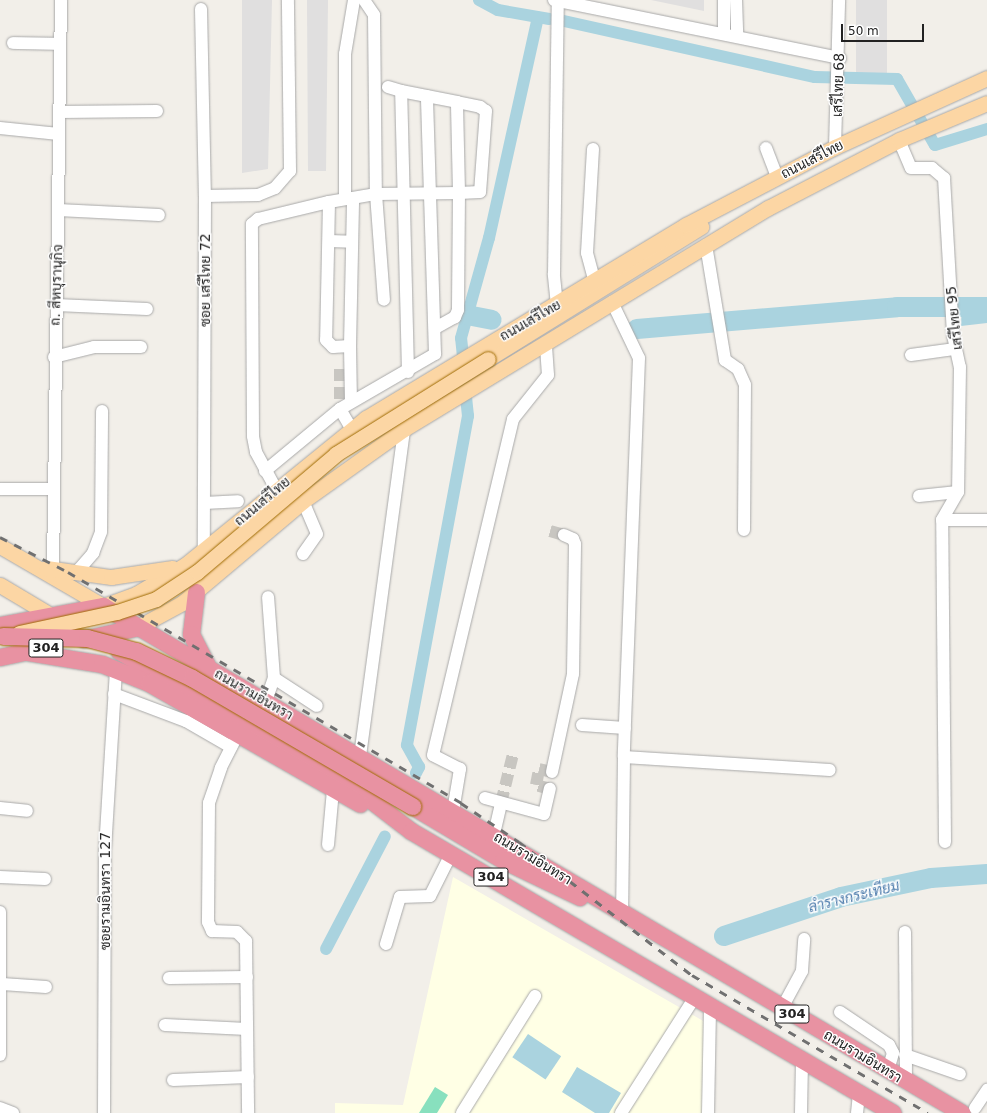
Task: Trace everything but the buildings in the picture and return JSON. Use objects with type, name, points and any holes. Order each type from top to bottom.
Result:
[{"type":"highway","points":[[196,592],[191,634],[208,667]]},
{"type":"highway","name":"ถนนรามอินทรา","points":[[103,606],[494,834],[622,915],[888,1071],[968,1110]]},
{"type":"highway","name":"304","points":[[1,632],[52,616],[103,606]]},
{"type":"highway","name":"304","points":[[52,616],[355,788],[411,831],[893,1113]]},
{"type":"highway","name":"304","points":[[1,657],[138,627]]},
{"type":"highway","points":[[1,632],[10,635],[15,643],[13,650],[1,657]]},
{"type":"highway","points":[[1,632],[87,638],[136,651],[192,678],[503,860],[622,915]]},
{"type":"highway","points":[[28,652],[75,658],[116,669],[149,683],[234,741],[411,831]]},
{"type":"highway","points":[[276,742],[290,715]]},
{"type":"main road","name":"ถนนเสรีไทย","points":[[103,606],[152,586],[185,565],[351,428],[490,344],[726,205],[777,177],[925,104],[987,78]]},
{"type":"main road","name":"ถนนเสรีไทย","points":[[138,627],[169,612],[196,592],[303,501],[404,429],[706,245],[807,187],[901,139],[987,103]]},
{"type":"main road","points":[[1,632],[117,612],[156,599],[196,572],[341,450],[670,249],[726,205]]},
{"type":"main road","points":[[306,465],[308,479],[322,487]]},
{"type":"main road","points":[[0,546],[103,606]]},
{"type":"main road","points":[[32,565],[74,574],[130,577],[185,565]]},
{"type":"main road","points":[[0,586],[52,616]]},
{"type":"street","name":"ถ. สีหบุรานุกิจ","points":[[53,570],[52,489],[61,0]]},
{"type":"street","points":[[205,196],[258,194],[275,188],[290,171],[288,0]]},
{"type":"street","points":[[351,402],[350,346],[352,242],[349,199],[345,54],[354,0]]},
{"type":"street","points":[[364,0],[374,15],[376,194],[384,300]]},
{"type":"street","points":[[724,0],[724,32]]},
{"type":"street","points":[[736,0],[737,34]]},
{"type":"street","name":"เสรีไทย 68","points":[[836,147],[839,59],[839,0]]},
{"type":"street","points":[[557,305],[554,274],[556,1],[614,5],[839,59]]},
{"type":"street","name":"ซอย เสรีไทย 72","points":[[201,9],[205,196],[204,550]]},
{"type":"street","points":[[13,43],[60,44]]},
{"type":"street","points":[[276,489],[265,471],[253,436],[252,224],[258,219],[329,202],[376,194],[401,192],[459,193],[482,190],[486,111],[458,102],[388,87]]},
{"type":"street","points":[[401,91],[401,192],[408,372]]},
{"type":"street","points":[[265,471],[340,409],[408,372],[435,354],[428,193],[427,96]]},
{"type":"street","points":[[435,328],[455,317],[458,310],[458,102]]},
{"type":"street","points":[[59,112],[157,111]]},
{"type":"street","points":[[0,128],[59,134]]},
{"type":"street","name":"เสรีไทย 95","points":[[901,139],[911,168],[932,168],[944,178],[954,349],[960,367],[958,492],[942,520]]},
{"type":"street","points":[[766,148],[777,177]]},
{"type":"street","points":[[593,149],[587,254],[595,282]]},
{"type":"street","points":[[329,202],[326,340],[333,347],[350,346]]},
{"type":"street","points":[[58,210],[159,215]]},
{"type":"street","points":[[329,241],[352,242]]},
{"type":"street","points":[[706,245],[725,360],[738,369],[746,385],[744,530]]},
{"type":"street","points":[[612,302],[640,358],[624,757],[622,915]]},
{"type":"street","points":[[56,305],[147,309]]},
{"type":"street","points":[[453,811],[460,769],[433,755],[513,419],[548,376],[546,343]]},
{"type":"street","points":[[54,358],[94,347],[141,347]]},
{"type":"street","points":[[911,354],[954,349]]},
{"type":"street","points":[[421,364],[429,381]]},
{"type":"street","points":[[340,409],[351,428]]},
{"type":"street","points":[[74,574],[93,553],[101,532],[102,411]]},
{"type":"street","points":[[360,756],[404,429]]},
{"type":"street","points":[[0,488],[52,489]]},
{"type":"street","points":[[919,496],[958,492]]},
{"type":"street","points":[[204,503],[238,501]]},
{"type":"street","points":[[303,501],[317,534],[303,554]]},
{"type":"street","points":[[945,842],[942,520],[987,520]]},
{"type":"street","points":[[552,772],[573,674],[575,544],[573,539],[564,535]]},
{"type":"street","points":[[266,701],[274,678],[268,597]]},
{"type":"street","name":"ซอยรามอินทรา 127","points":[[104,1113],[105,850],[116,669]]},
{"type":"street","points":[[274,678],[317,706]]},
{"type":"street","points":[[114,694],[234,741],[209,803],[208,925],[212,931],[238,932],[243,936],[247,977],[248,1113]]},
{"type":"street","points":[[582,725],[625,728]]},
{"type":"street","points":[[624,757],[830,770]]},
{"type":"street","points":[[485,798],[544,814],[550,789]]},
{"type":"street","points":[[328,845],[333,790]]},
{"type":"street","points":[[494,834],[501,803]]},
{"type":"street","points":[[0,808],[27,811]]},
{"type":"street","points":[[386,944],[400,896],[430,896],[451,854]]},
{"type":"street","points":[[0,877],[44,879]]},
{"type":"street","points":[[0,912],[2,984],[0,1055]]},
{"type":"street","points":[[905,932],[906,1081]]},
{"type":"street","points":[[782,1008],[802,971],[804,939]]},
{"type":"street","points":[[169,978],[247,977]]},
{"type":"street","points":[[2,984],[46,986]]},
{"type":"street","points":[[462,1113],[535,996]]},
{"type":"street","points":[[621,1113],[695,997]]},
{"type":"street","points":[[708,1113],[710,1005]]},
{"type":"street","points":[[840,1012],[888,1046],[893,1053],[888,1071]]},
{"type":"street","points":[[165,1025],[247,1029]]},
{"type":"street","points":[[905,1055],[960,1074]]},
{"type":"street","points":[[801,1113],[802,1059]]},
{"type":"street","points":[[173,1080],[248,1077]]},
{"type":"street","points":[[968,1110],[987,1090]]},
{"type":"street","points":[[858,1113],[859,1093]]},
{"type":"street","points":[[0,1108],[13,1113]]},
{"type":"shaded area","points":[[242,0],[272,0],[268,169],[242,173]]},
{"type":"shaded area","points":[[307,0],[328,0],[326,171],[308,171]]},
{"type":"shaded area","points":[[651,0],[704,0],[704,11]]},
{"type":"shaded area","points":[[856,0],[887,0],[887,76],[856,76]]},
{"type":"shaded area","points":[[453,877],[705,1022],[705,1113],[335,1113],[335,1103],[403,1105]]},
{"type":"green space","points":[[435,1087],[448,1095],[437,1113],[419,1113]]},
{"type":"water","points":[[962,301],[987,302],[987,323],[961,326]]},
{"type":"water","points":[[528,1034],[561,1056],[546,1080],[512,1057]]},
{"type":"water","points":[[577,1067],[621,1093],[609,1113],[595,1113],[562,1092]]},
{"type":"waterway","points":[[479,0],[498,10],[549,19]]},
{"type":"waterway","points":[[464,366],[461,338],[489,238],[538,17]]},
{"type":"waterway","points":[[564,21],[815,77],[897,79],[935,145],[987,129]]},
{"type":"waterway","points":[[637,329],[897,307],[987,307]]},
{"type":"waterway","points":[[467,315],[492,320]]},
{"type":"waterway","points":[[416,773],[419,767],[407,745],[468,416],[465,385]]},
{"type":"waterway","points":[[326,949],[385,836]]},
{"type":"waterway","name":"ลำรางกระเทียม","points":[[724,936],[841,897],[931,878],[987,874]]},
{"type":"tunnel","points":[[340,369],[340,409]]},
{"type":"tunnel","points":[[550,531],[564,535]]},
{"type":"tunnel","points":[[501,803],[513,754]]},
{"type":"tunnel","points":[[550,789],[536,785],[539,769],[552,772]]},
{"type":"railway","points":[[0,537],[68,572],[461,803],[519,842],[692,975],[928,1113]]}]
